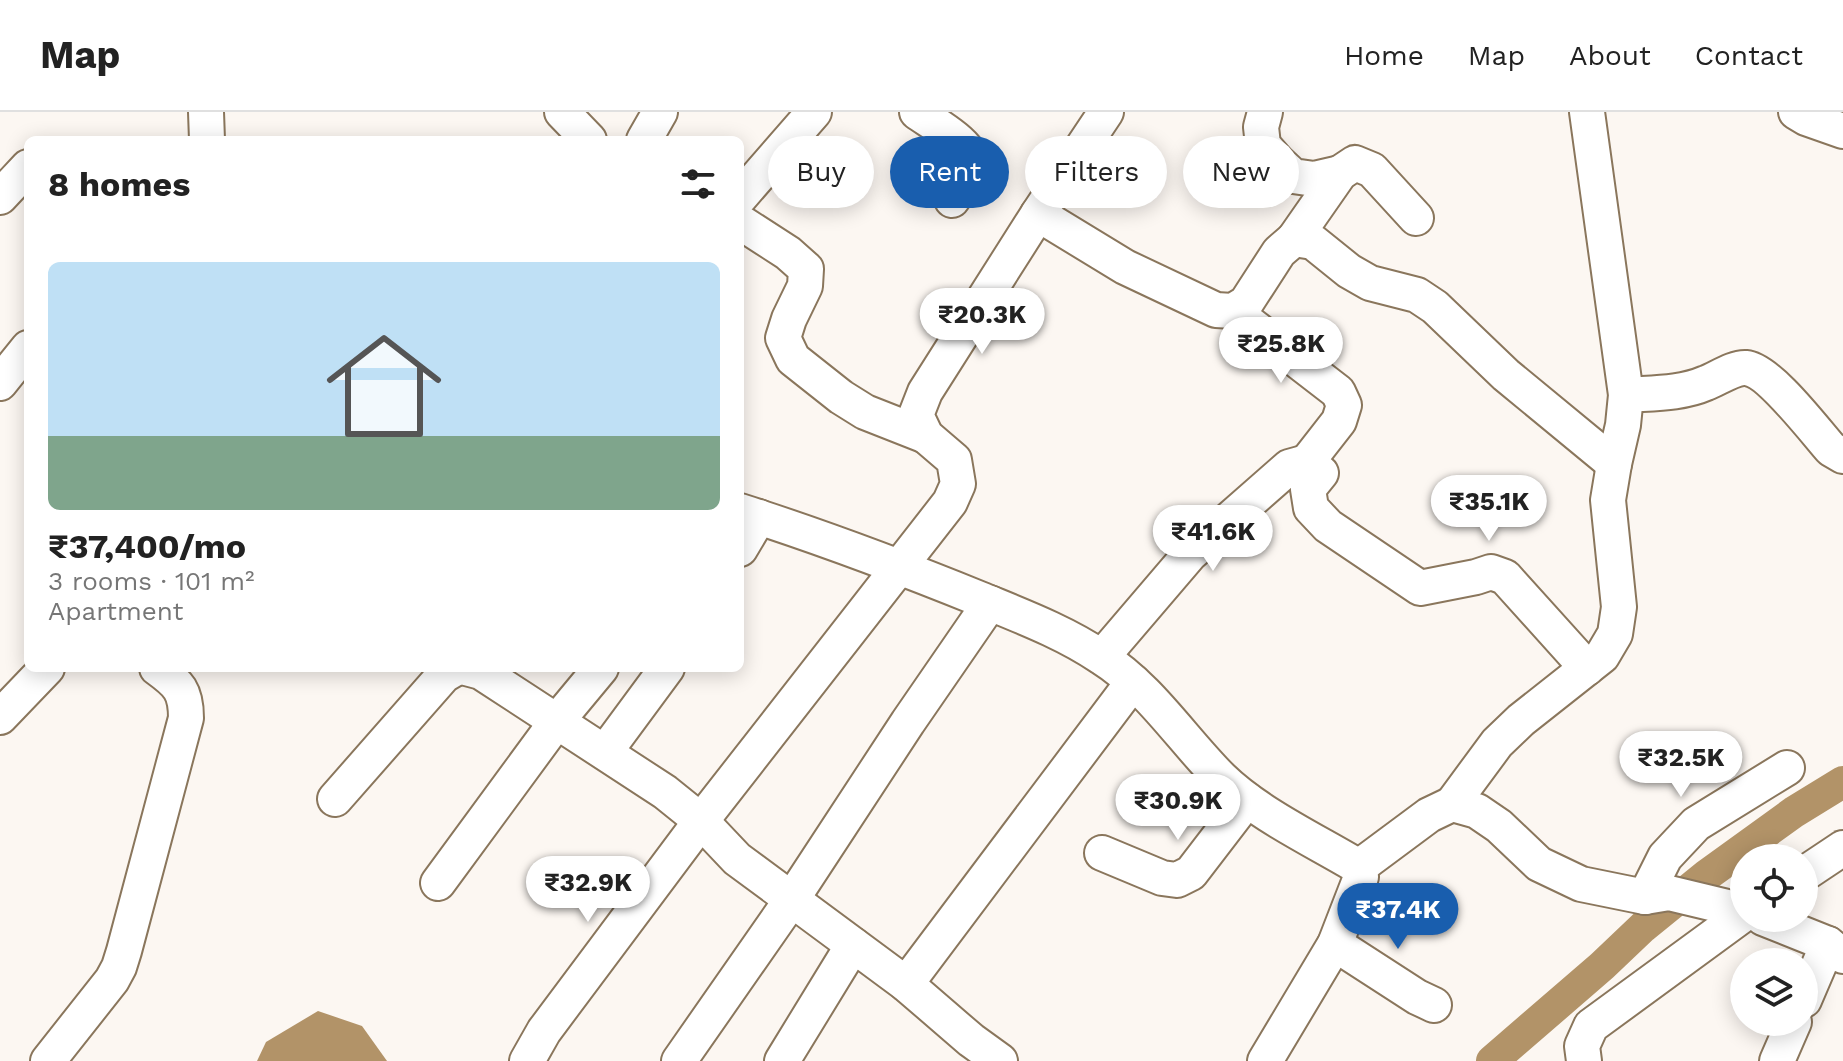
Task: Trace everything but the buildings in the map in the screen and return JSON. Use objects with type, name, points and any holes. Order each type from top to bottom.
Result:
[{"type":"street","points":[[206,112],[207,136]]},
{"type":"street","points":[[562,112],[585,136]]},
{"type":"street","points":[[646,136],[660,112]]},
{"type":"street","points":[[744,192],[814,112]]},
{"type":"street","points":[[917,112],[951,136]]},
{"type":"street","points":[[926,436],[916,415],[925,392],[1106,112]]},
{"type":"street","points":[[1265,112],[1261,127],[1263,145],[1293,176],[1314,179],[1340,173],[1355,163],[1372,170],[1416,218]]},
{"type":"street","points":[[1359,867],[1429,815],[1452,804],[1497,743],[1602,656],[1615,634],[1619,607],[1608,500],[1626,395],[1587,112]]},
{"type":"street","points":[[1796,112],[1843,131]]},
{"type":"street","points":[[0,197],[24,171]]},
{"type":"street","points":[[1233,311],[1246,303],[1279,252],[1294,239],[1340,173]]},
{"type":"street","points":[[1038,214],[1125,267],[1216,310],[1233,311],[1338,392],[1344,405],[1339,421],[1307,462],[1289,467],[1190,554],[1102,657]]},
{"type":"street","points":[[527,1061],[544,1031],[701,821],[950,502],[958,484],[954,460],[926,436],[865,412],[793,359],[783,338],[805,286],[806,269],[788,253],[744,225]]},
{"type":"street","points":[[1294,239],[1313,242],[1349,271],[1370,283],[1417,295],[1435,307],[1506,375],[1614,464]]},
{"type":"street","points":[[0,383],[24,353]]},
{"type":"street","points":[[1626,395],[1701,386],[1746,368],[1766,376],[1831,449],[1843,456]]},
{"type":"street","points":[[1307,462],[1321,473],[1308,489],[1311,508],[1328,526],[1420,588],[1491,572],[1505,577],[1587,668]]},
{"type":"street","points":[[744,533],[749,514],[900,566],[1064,636],[1102,657],[1133,682],[1222,778],[1247,800],[1359,867],[1361,877],[1335,944],[1265,1061]]},
{"type":"street","points":[[679,1061],[792,899],[990,603]]},
{"type":"street","points":[[0,717],[43,672]]},
{"type":"street","points":[[48,1061],[112,980],[124,951],[186,718],[186,700],[176,682],[162,672]]},
{"type":"street","points":[[335,799],[449,672]]},
{"type":"street","points":[[481,672],[665,792],[701,821],[737,859],[906,984],[1000,1061]]},
{"type":"street","points":[[438,883],[557,721],[598,672]]},
{"type":"street","points":[[605,752],[664,672]]},
{"type":"street","points":[[906,984],[1133,682]]},
{"type":"street","points":[[1657,895],[1665,857],[1696,824],[1787,768]]},
{"type":"street","points":[[1102,853],[1162,878],[1177,880],[1191,873],[1247,800]]},
{"type":"street","points":[[1452,804],[1477,811],[1499,826],[1539,864],[1581,884],[1730,909]]},
{"type":"street","points":[[1818,865],[1843,848]]},
{"type":"street","points":[[1584,1061],[1582,1046],[1591,1026],[1730,916]]},
{"type":"street","points":[[1795,932],[1836,950],[1818,978]]},
{"type":"street","points":[[1335,944],[1434,1005]]},
{"type":"street","points":[[782,1061],[853,945]]},
{"type":"street","points":[[1777,1061],[1788,1036]]},
{"type":"shaded area","points":[[318,1011],[362,1026],[387,1061],[257,1061],[266,1042]]},
{"type":"waterway","points":[[1492,1061],[1643,927],[1707,875],[1794,812],[1843,782]]}]
